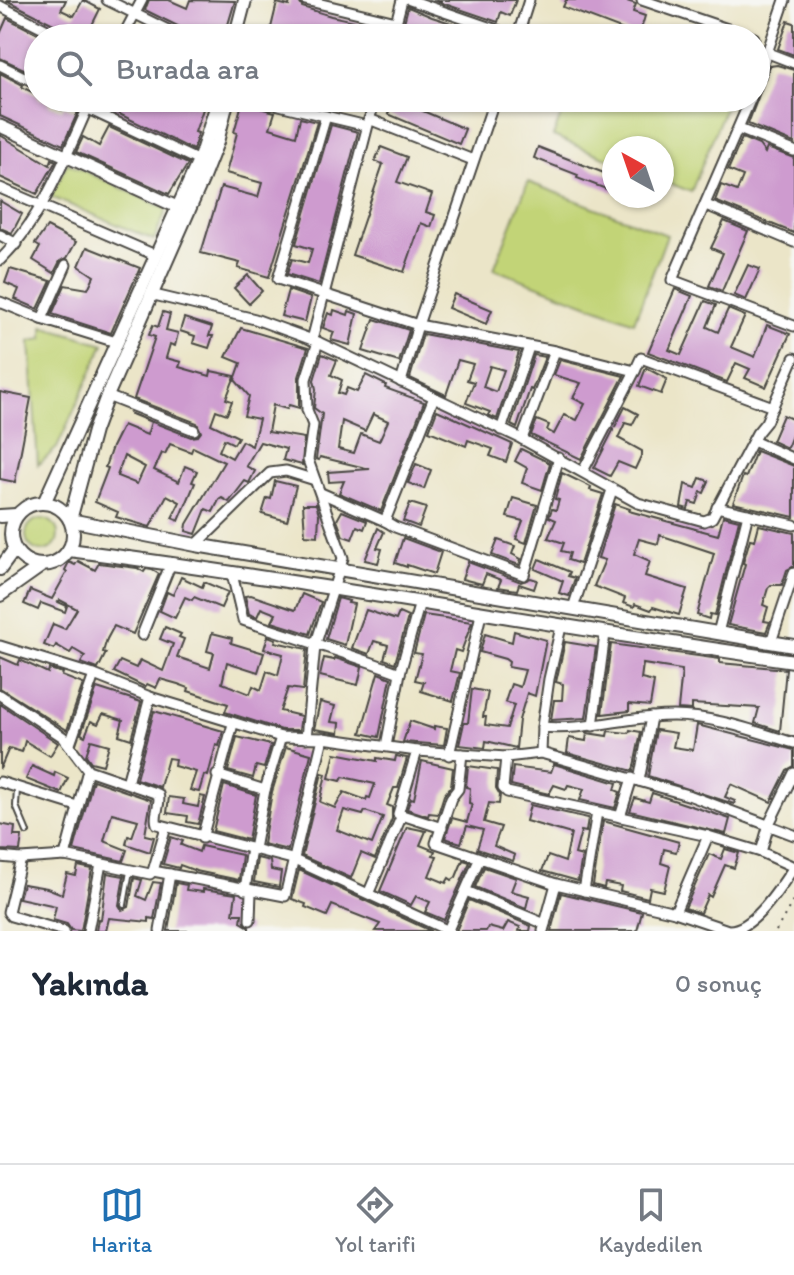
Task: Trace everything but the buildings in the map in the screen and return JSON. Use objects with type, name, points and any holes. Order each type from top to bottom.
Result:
[{"type":"main road","points":[[239,24],[245,0]]},
{"type":"main road","points":[[245,24],[251,0]]},
{"type":"main road","points":[[44,503],[199,161],[217,112]]},
{"type":"main road","points":[[0,595],[41,566],[60,560],[69,550],[73,538],[70,520],[94,431],[217,142],[220,112]]},
{"type":"main road","points":[[0,569],[9,548],[7,514],[44,503],[59,508],[70,520],[196,545],[794,646]]},
{"type":"main road","points":[[9,548],[26,562],[41,566]]},
{"type":"main road","points":[[69,550],[171,563],[605,634],[794,661]]},
{"type":"street","points":[[107,0],[155,24]]},
{"type":"street","points":[[130,24],[142,0]]},
{"type":"street","points":[[305,0],[396,22],[402,0]]},
{"type":"street","points":[[410,0],[479,24]]},
{"type":"street","points":[[521,24],[529,0]]},
{"type":"street","points":[[642,0],[710,24]]},
{"type":"street","points":[[669,11],[672,0]]},
{"type":"street","points":[[785,0],[770,48],[794,63]]},
{"type":"street","points":[[0,6],[35,24]]},
{"type":"street","points":[[0,65],[24,77]]},
{"type":"street","points":[[0,260],[17,244],[40,208],[86,112]]},
{"type":"street","points":[[93,112],[199,161]]},
{"type":"street","points":[[309,112],[368,122],[473,160]]},
{"type":"street","points":[[306,738],[315,646],[343,558],[308,460],[313,425],[307,410],[306,379],[371,112]]},
{"type":"street","points":[[401,382],[490,112]]},
{"type":"street","points":[[746,112],[672,280],[794,326]]},
{"type":"street","points":[[326,116],[278,279],[418,325],[555,351],[635,371]]},
{"type":"street","points":[[0,126],[177,207]]},
{"type":"street","points":[[739,129],[794,151]]},
{"type":"street","points":[[0,188],[40,208],[155,255]]},
{"type":"street","points":[[706,205],[794,242]]},
{"type":"street","points":[[0,235],[17,244]]},
{"type":"street","points":[[42,319],[66,265]]},
{"type":"street","points":[[150,294],[255,319],[315,341],[522,439],[638,503],[704,521],[712,518],[793,364]]},
{"type":"street","points":[[0,302],[116,342]]},
{"type":"street","points":[[501,430],[529,347]]},
{"type":"street","points":[[522,439],[555,351]]},
{"type":"street","points":[[583,471],[641,358],[773,407]]},
{"type":"street","points":[[107,396],[194,430]]},
{"type":"street","points":[[385,521],[434,397]]},
{"type":"street","points":[[753,441],[794,459]]},
{"type":"street","points":[[321,493],[395,527],[524,575],[559,458]]},
{"type":"street","points":[[196,545],[270,473],[286,471],[315,480]]},
{"type":"street","points":[[573,608],[612,490]]},
{"type":"street","points":[[717,507],[794,525]]},
{"type":"street","points":[[718,633],[748,514]]},
{"type":"street","points":[[142,635],[171,563]]},
{"type":"street","points":[[771,642],[794,573]]},
{"type":"street","points":[[232,574],[243,620],[315,646],[346,652],[400,673]]},
{"type":"street","points":[[386,746],[400,673],[420,602]]},
{"type":"street","points":[[449,755],[481,614]]},
{"type":"street","points":[[541,753],[549,679],[561,627]]},
{"type":"street","points":[[593,726],[605,634]]},
{"type":"street","points":[[0,646],[233,724],[281,737],[323,738],[449,755],[506,757],[541,753],[691,796],[794,835]]},
{"type":"street","points":[[70,744],[94,675]]},
{"type":"street","points":[[0,695],[53,729],[70,744],[88,770],[158,794],[157,824],[292,859],[449,931],[479,860]]},
{"type":"street","points":[[127,783],[150,697]]},
{"type":"street","points":[[542,727],[570,730],[651,717],[702,717],[722,720],[794,743]]},
{"type":"street","points":[[620,817],[635,780],[651,717]]},
{"type":"street","points":[[202,838],[233,724]]},
{"type":"street","points":[[250,920],[248,891],[252,848],[281,737]]},
{"type":"street","points":[[0,857],[65,856],[150,874],[153,871],[285,896],[323,738]]},
{"type":"street","points":[[417,751],[398,814],[442,828]]},
{"type":"street","points":[[462,754],[458,789],[451,798],[436,843],[479,860],[556,884],[675,912],[735,931],[747,925],[794,867],[761,852],[708,836],[507,792],[503,788],[506,757]]},
{"type":"street","points":[[65,856],[88,770]]},
{"type":"street","points":[[761,852],[769,824],[794,773]]},
{"type":"street","points":[[217,775],[265,790]]},
{"type":"street","points":[[0,782],[77,806]]},
{"type":"street","points":[[584,891],[597,812]]},
{"type":"street","points":[[369,892],[402,815]]},
{"type":"street","points":[[153,871],[166,827]]},
{"type":"street","points":[[675,912],[708,836]]},
{"type":"street","points":[[21,859],[8,912],[11,916],[64,931]]},
{"type":"street","points":[[88,931],[101,864]]},
{"type":"street","points":[[160,931],[170,874]]},
{"type":"street","points":[[466,891],[544,927],[556,884]]},
{"type":"lane","points":[[17,787],[16,806],[27,832]]},
{"type":"lane","points":[[124,905],[130,870]]},
{"type":"path","points":[[776,931],[794,899]]},
{"type":"green space","points":[[562,112],[723,112],[691,192],[674,185],[674,136],[602,136],[602,156],[553,136]]},
{"type":"green space","points":[[67,163],[167,209],[154,240],[51,197]]},
{"type":"green space","points":[[528,182],[667,235],[634,322],[494,269]]},
{"type":"green space","points":[[43,326],[104,344],[57,448],[38,465],[30,341],[43,339]]},
{"type":"green space","points":[[42,519],[53,524],[58,535],[53,546],[42,551],[31,546],[26,535],[31,524]]}]
